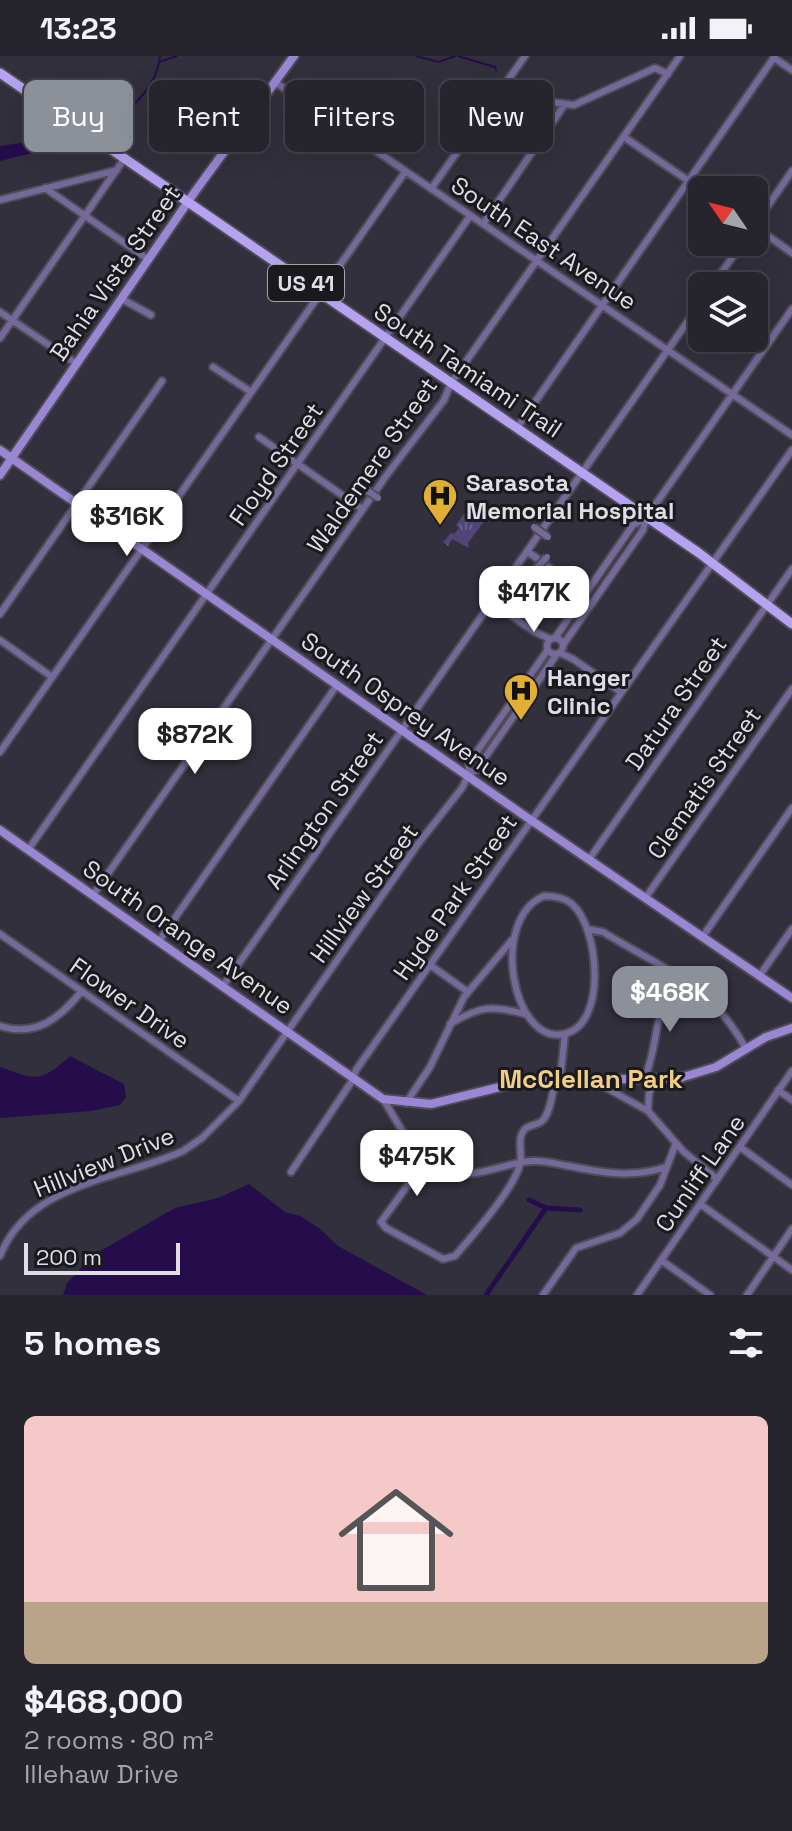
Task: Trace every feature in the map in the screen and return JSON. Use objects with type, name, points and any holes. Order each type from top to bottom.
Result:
[{"type":"main road","name":"South Tamiami Trail","points":[[1,75],[712,563],[792,624]]},
{"type":"street","name":"Bahia Vista Street","points":[[0,475],[188,202],[294,56]]},
{"type":"street","points":[[508,80],[525,56]]},
{"type":"street","name":"Waldemere Street","points":[[93,895],[362,509],[430,420],[451,383],[680,56]]},
{"type":"street","points":[[692,176],[775,57],[792,70]]},
{"type":"street","points":[[553,102],[575,105],[655,68],[668,74]]},
{"type":"street","name":"South East Avenue","points":[[275,82],[792,435]]},
{"type":"street","points":[[483,224],[565,104]]},
{"type":"street","points":[[517,428],[688,181],[624,137]]},
{"type":"street","points":[[431,189],[457,152]]},
{"type":"street","points":[[0,338],[124,159]]},
{"type":"street","points":[[0,200],[117,170]]},
{"type":"street","points":[[768,206],[792,171]]},
{"type":"street","points":[[0,752],[405,172]]},
{"type":"street","points":[[45,188],[149,260]]},
{"type":"street","name":"Floyd Street","points":[[28,850],[470,216]]},
{"type":"street","points":[[768,236],[792,253]]},
{"type":"street","points":[[122,299],[151,315]]},
{"type":"street","name":"Hillview Street","points":[[288,1031],[561,650],[643,530],[646,518],[792,309]]},
{"type":"street","points":[[0,312],[77,364]]},
{"type":"street","name":"Arlington Street","points":[[223,986],[688,321]]},
{"type":"street","points":[[213,367],[251,392]]},
{"type":"street","points":[[0,614],[162,381]]},
{"type":"street","points":[[259,437],[362,509]]},
{"type":"street","name":"South Osprey Avenue","points":[[0,450],[792,998]]},
{"type":"street","name":"Hyde Park Street","points":[[291,1172],[430,965],[792,450]]},
{"type":"street","points":[[362,487],[378,498]]},
{"type":"street","points":[[344,504],[351,494]]},
{"type":"street","name":"Hillview Street","points":[[468,776],[469,763],[550,643],[633,525],[646,518]]},
{"type":"street","points":[[534,527],[548,537]]},
{"type":"street","points":[[527,551],[562,576],[561,583],[532,630]]},
{"type":"street","points":[[535,570],[547,557]]},
{"type":"street","name":"Datura Street","points":[[590,858],[792,569]]},
{"type":"street","points":[[491,602],[621,692]]},
{"type":"street","points":[[550,643],[560,639],[561,650]]},
{"type":"street","points":[[0,640],[52,677]]},
{"type":"street","points":[[159,941],[337,685]]},
{"type":"street","name":"Clematis Street","points":[[646,897],[792,689]]},
{"type":"street","points":[[703,936],[792,808]]},
{"type":"street","name":"South Orange Avenue","points":[[0,830],[383,1099]]},
{"type":"street","points":[[406,1103],[430,1067],[450,1024],[468,992],[513,940],[524,910],[544,896],[569,901],[579,911],[587,929],[594,962],[591,1002],[582,1024],[565,1034],[544,1031],[526,1014],[488,1007],[472,1011],[450,1024]]},
{"type":"street","points":[[587,929],[603,932],[697,988],[716,1004],[746,1049]]},
{"type":"street","points":[[760,975],[792,929]]},
{"type":"street","name":"Flower Drive","points":[[0,934],[239,1101]]},
{"type":"street","points":[[513,940],[514,975],[526,1014]]},
{"type":"street","points":[[430,965],[468,992]]},
{"type":"street","points":[[644,1080],[653,1056],[659,1009],[680,977]]},
{"type":"street","points":[[0,1026],[20,1030],[44,1026],[68,1008],[81,992]]},
{"type":"street","points":[[383,1099],[440,1104],[508,1085],[558,1080],[654,1081],[680,1078],[726,1062],[773,1034],[792,1028]]},
{"type":"street","name":"Hillview Drive","points":[[0,1256],[3,1242],[30,1212],[52,1198],[174,1155],[193,1145],[239,1101],[288,1031]]},
{"type":"street","points":[[426,1160],[381,1220],[386,1228],[443,1259],[449,1259],[480,1226],[516,1174],[521,1162],[525,1129],[547,1114],[558,1080],[565,1034]]},
{"type":"street","name":"Cunliff Lane","points":[[637,1295],[792,1071]]},
{"type":"street","points":[[592,1080],[648,1111],[676,1143],[717,1179]]},
{"type":"street","points":[[648,1111],[654,1081]]},
{"type":"street","points":[[778,1090],[792,1100]]},
{"type":"street","points":[[383,1099],[406,1137],[426,1160],[441,1169],[463,1174],[539,1160],[635,1175],[666,1167]]},
{"type":"street","points":[[543,1295],[576,1248],[620,1233],[634,1223],[653,1198],[676,1143]]},
{"type":"street","points":[[740,1147],[792,1185]]},
{"type":"street","points":[[700,1204],[792,1270]]},
{"type":"street","points":[[747,1295],[792,1229]]},
{"type":"street","points":[[661,1260],[710,1295]]},
{"type":"green space","points":[[472,503],[488,516],[468,543],[469,548],[452,539],[448,546],[443,542],[459,528],[456,525]]},
{"type":"shaded area","points":[[24,142],[24,152],[36,152],[0,161],[0,146]]},
{"type":"shaded area","points":[[70,1056],[124,1084],[126,1097],[120,1105],[91,1111],[0,1118],[0,1067],[22,1075],[38,1076],[52,1071]]},
{"type":"shaded area","points":[[249,1184],[285,1212],[300,1216],[319,1228],[338,1246],[427,1295],[63,1295],[67,1283],[95,1254],[175,1208],[218,1198]]},
{"type":"waterway","points":[[133,105],[153,79],[160,56]]},
{"type":"waterway","points":[[159,62],[177,56]]},
{"type":"waterway","points":[[416,56],[439,62],[455,56]]},
{"type":"waterway","points":[[458,56],[495,67],[496,70]]},
{"type":"waterway","points":[[529,1200],[546,1208],[580,1210]]},
{"type":"waterway","points":[[486,1295],[546,1208]]},
{"type":"place","name":"Sarasota Memorial Hospital","points":[[440,527]]},
{"type":"place","name":"Hanger Clinic","points":[[521,722]]},
{"type":"district","name":"McClellan Park","points":[[591,1079]]}]
